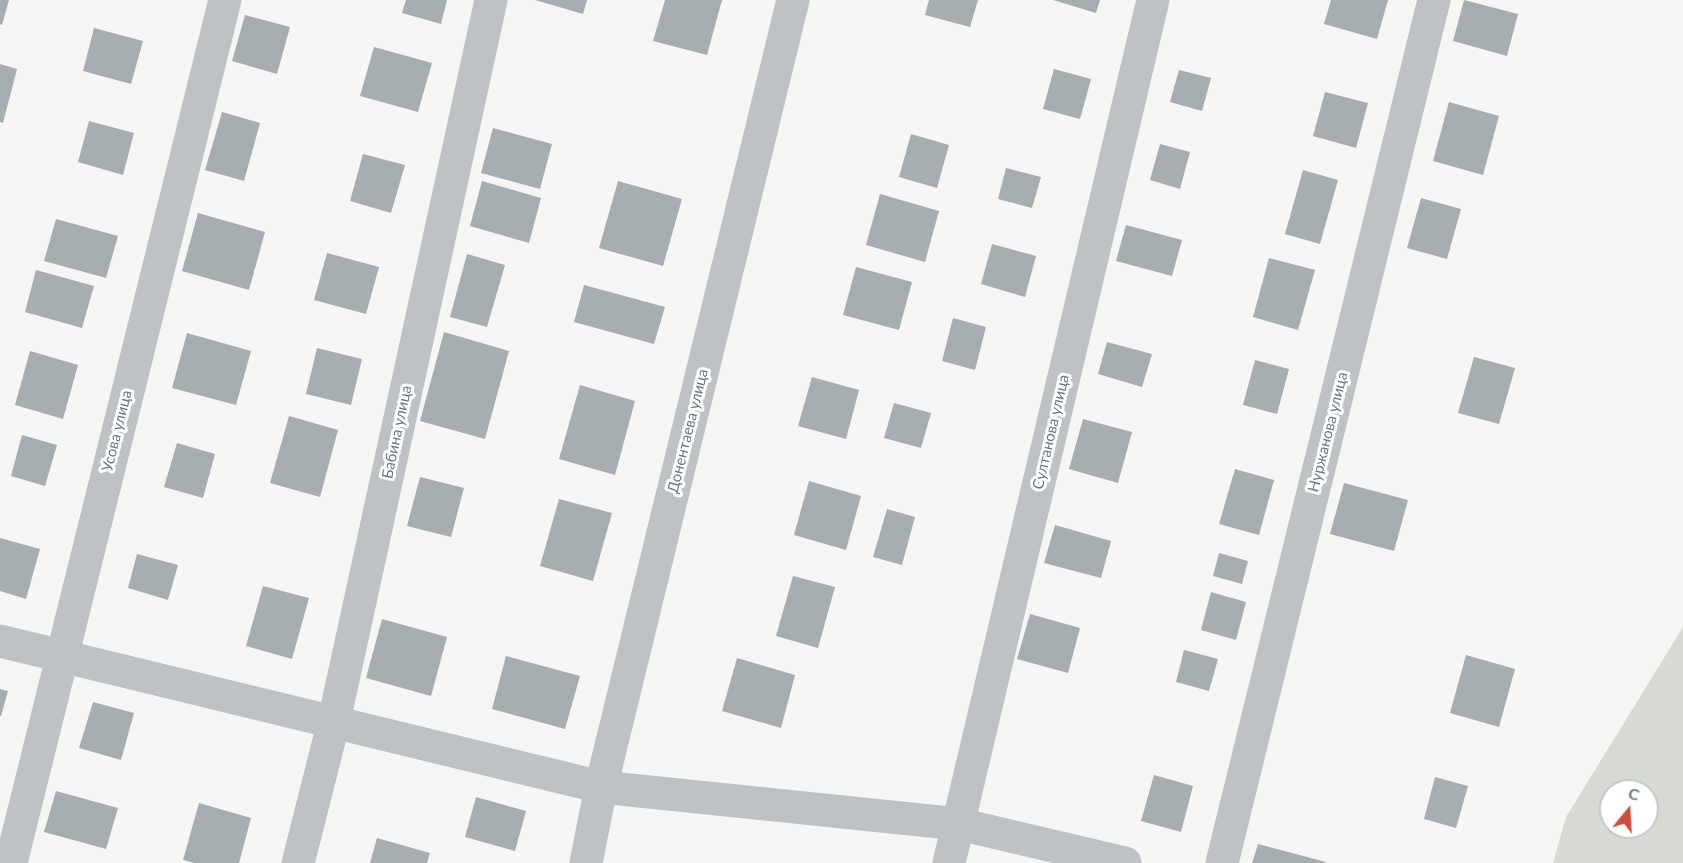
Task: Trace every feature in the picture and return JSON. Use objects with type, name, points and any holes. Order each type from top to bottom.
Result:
[{"type":"street","name":"Усова улица","points":[[11,863],[225,0]]},
{"type":"street","name":"Бабина улица","points":[[298,863],[334,721],[491,0]]},
{"type":"street","name":"Донентаева улица","points":[[586,863],[601,787],[793,0]]},
{"type":"street","name":"Султанова улица","points":[[949,863],[1153,0]]},
{"type":"street","name":"Нуржанова улица","points":[[1222,863],[1434,0]]},
{"type":"street","points":[[0,640],[601,787],[959,824],[1125,863]]},
{"type":"shaded area","points":[[1683,627],[1683,863],[1553,863],[1566,817]]},
{"type":"building","points":[[0,0],[9,0],[2,25],[0,24]]},
{"type":"building","points":[[406,0],[447,0],[441,24],[402,13]]},
{"type":"building","points":[[535,0],[587,0],[583,14]]},
{"type":"building","points":[[665,0],[722,0],[707,55],[653,41]]},
{"type":"building","points":[[929,0],[978,0],[970,27],[925,15]]},
{"type":"building","points":[[1053,0],[1100,0],[1096,13]]},
{"type":"building","points":[[1331,0],[1388,0],[1377,39],[1324,24]]},
{"type":"building","points":[[1464,0],[1518,14],[1507,56],[1453,41]]},
{"type":"building","points":[[245,15],[290,27],[277,74],[232,61]]},
{"type":"building","points":[[94,28],[143,41],[131,84],[83,71]]},
{"type":"building","points":[[374,47],[432,63],[418,112],[360,96]]},
{"type":"building","points":[[0,64],[17,69],[3,123],[0,122]]},
{"type":"building","points":[[1054,69],[1091,79],[1080,119],[1043,109]]},
{"type":"building","points":[[1179,70],[1211,78],[1202,111],[1170,102]]},
{"type":"building","points":[[1325,92],[1368,103],[1356,148],[1313,136]]},
{"type":"building","points":[[1449,102],[1499,116],[1483,175],[1433,161]]},
{"type":"building","points":[[222,112],[260,123],[244,181],[205,170]]},
{"type":"building","points":[[89,121],[134,133],[123,175],[78,162]]},
{"type":"building","points":[[493,128],[552,144],[540,189],[481,173]]},
{"type":"building","points":[[911,134],[949,145],[937,188],[899,177]]},
{"type":"building","points":[[1160,144],[1190,152],[1180,189],[1150,180]]},
{"type":"building","points":[[363,154],[405,165],[391,213],[350,201]]},
{"type":"building","points":[[1006,168],[1041,177],[1032,208],[998,199]]},
{"type":"building","points":[[1303,170],[1338,180],[1320,244],[1285,234]]},
{"type":"building","points":[[482,181],[541,198],[529,243],[470,226]]},
{"type":"building","points":[[618,181],[682,199],[663,266],[599,248]]},
{"type":"building","points":[[880,194],[939,211],[925,262],[866,245]]},
{"type":"building","points":[[1421,198],[1461,209],[1447,259],[1407,248]]},
{"type":"building","points":[[198,213],[265,232],[249,290],[182,271]]},
{"type":"building","points":[[56,219],[118,236],[106,278],[44,261]]},
{"type":"building","points":[[1126,225],[1182,240],[1172,276],[1116,261]]},
{"type":"building","points":[[992,244],[1036,256],[1025,297],[981,284]]},
{"type":"building","points":[[327,253],[379,267],[366,314],[314,300]]},
{"type":"building","points":[[467,254],[505,265],[487,327],[450,317]]},
{"type":"building","points":[[1269,258],[1315,270],[1298,330],[1253,317]]},
{"type":"building","points":[[856,267],[912,282],[899,330],[843,315]]},
{"type":"building","points":[[36,270],[94,286],[82,328],[25,312]]},
{"type":"building","points":[[584,285],[665,307],[654,344],[574,322]]},
{"type":"building","points":[[953,318],[986,327],[975,370],[942,361]]},
{"type":"building","points":[[444,332],[509,351],[485,439],[420,421]]},
{"type":"building","points":[[187,333],[251,351],[236,405],[172,388]]},
{"type":"building","points":[[1107,342],[1152,354],[1142,387],[1098,374]]},
{"type":"building","points":[[317,348],[362,359],[351,405],[306,394]]},
{"type":"building","points":[[30,351],[78,365],[63,419],[15,405]]},
{"type":"building","points":[[1474,357],[1515,368],[1499,424],[1458,413]]},
{"type":"building","points":[[1255,360],[1289,369],[1277,414],[1243,405]]},
{"type":"building","points":[[812,377],[859,390],[846,439],[798,426]]},
{"type":"building","points":[[580,385],[635,401],[615,475],[559,459]]},
{"type":"building","points":[[894,403],[931,413],[921,448],[884,438]]},
{"type":"building","points":[[289,416],[338,430],[320,497],[270,483]]},
{"type":"building","points":[[1083,419],[1132,432],[1118,483],[1069,469]]},
{"type":"building","points":[[22,435],[57,445],[45,486],[11,476]]},
{"type":"building","points":[[177,443],[215,454],[203,498],[164,487]]},
{"type":"building","points":[[1235,469],[1274,480],[1259,535],[1219,524]]},
{"type":"building","points":[[420,477],[464,488],[451,537],[407,526]]},
{"type":"building","points":[[809,481],[861,496],[846,550],[794,535]]},
{"type":"building","points":[[1344,483],[1408,500],[1394,551],[1330,534]]},
{"type":"building","points":[[559,499],[612,513],[593,581],[540,566]]},
{"type":"building","points":[[887,509],[915,517],[902,565],[873,557]]},
{"type":"building","points":[[1055,525],[1111,541],[1101,578],[1044,563]]},
{"type":"building","points":[[0,538],[40,549],[26,599],[0,591]]},
{"type":"building","points":[[1219,553],[1248,561],[1242,584],[1213,576]]},
{"type":"building","points":[[137,554],[178,565],[168,600],[128,588]]},
{"type":"building","points":[[793,576],[835,587],[818,648],[776,636]]},
{"type":"building","points":[[263,586],[309,598],[292,659],[246,646]]},
{"type":"building","points":[[1211,592],[1246,602],[1236,640],[1201,630]]},
{"type":"building","points":[[1030,614],[1080,628],[1068,673],[1017,659]]},
{"type":"building","points":[[382,619],[447,637],[431,696],[366,678]]},
{"type":"building","points":[[1184,650],[1218,659],[1209,691],[1176,682]]},
{"type":"building","points":[[1466,655],[1515,669],[1499,727],[1450,713]]},
{"type":"building","points":[[506,656],[580,676],[565,729],[492,709]]},
{"type":"building","points":[[737,658],[795,675],[781,728],[722,711]]},
{"type":"building","points":[[0,689],[8,691],[1,716],[0,716]]},
{"type":"building","points":[[93,702],[134,713],[121,760],[79,748]]},
{"type":"building","points":[[1154,775],[1193,786],[1181,832],[1141,821]]},
{"type":"building","points":[[1435,777],[1468,786],[1456,828],[1424,819]]},
{"type":"building","points":[[56,791],[118,808],[106,849],[44,832]]},
{"type":"building","points":[[476,797],[526,811],[515,851],[465,837]]},
{"type":"building","points":[[199,803],[251,818],[239,863],[194,863],[183,860]]},
{"type":"building","points":[[377,838],[430,853],[427,863],[370,863]]},
{"type":"building","points":[[1258,844],[1326,862],[1252,863]]}]
